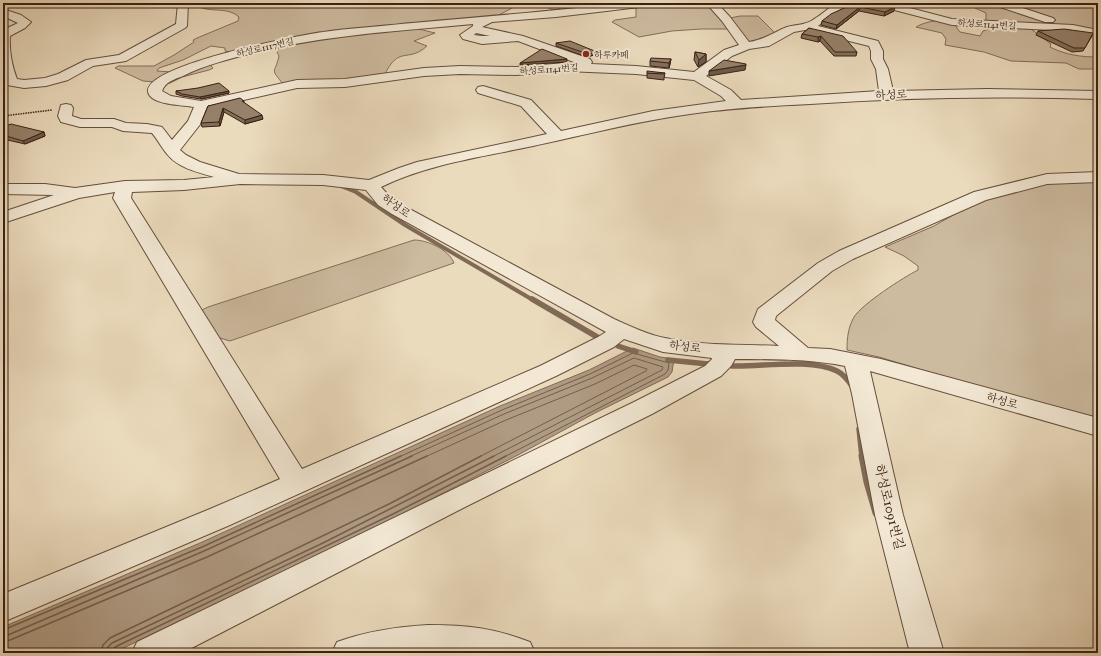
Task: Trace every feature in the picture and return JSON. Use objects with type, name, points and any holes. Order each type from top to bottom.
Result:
[{"type":"street","points":[[3,12],[17,17],[25,22],[20,27],[7,32],[4,38],[8,75],[12,82],[24,84],[56,80],[90,64],[129,56],[181,26],[183,3]]},
{"type":"street","name":"하성로1117번길","points":[[201,105],[167,100],[156,94],[155,91],[165,79],[189,68],[227,56],[284,42],[323,35],[556,14],[648,3]]},
{"type":"street","points":[[711,3],[726,19],[746,46]]},
{"type":"street","points":[[697,76],[728,53],[746,46],[765,43],[790,30],[818,22],[830,11],[847,3]]},
{"type":"street","name":"하성로1141번길","points":[[879,3],[952,22],[1072,28],[1098,33]]},
{"type":"street","points":[[998,3],[1072,28]]},
{"type":"street","points":[[493,19],[514,10],[516,6]]},
{"type":"street","name":"하성로1117번길","points":[[493,19],[479,24],[467,33],[466,36],[482,40],[519,38],[598,67]]},
{"type":"street","points":[[805,26],[874,44],[877,51],[877,59],[882,69],[887,95]]},
{"type":"street","name":"하성로1141번길","points":[[201,105],[297,84],[345,83],[424,72],[460,70],[516,71],[552,67],[598,67],[697,76],[726,93],[737,104]]},
{"type":"street","points":[[483,90],[526,103],[558,136]]},
{"type":"street","name":"하성로","points":[[1098,95],[948,93],[887,95],[737,104],[672,112],[414,168],[384,178],[371,185],[384,201],[398,210],[606,324],[621,331],[663,345],[724,352],[802,354],[855,360],[908,373],[1098,427]]},
{"type":"street","points":[[172,149],[198,118],[201,105]]},
{"type":"street","points":[[66,108],[66,119],[73,121],[114,123],[123,127],[157,130],[166,144],[181,159],[194,165],[240,179]]},
{"type":"street","points":[[802,354],[764,322],[766,314],[825,267],[846,255],[980,196],[1047,179],[1098,177]]},
{"type":"street","points":[[3,218],[76,193],[125,186],[184,185],[240,179],[324,180],[371,185]]},
{"type":"street","points":[[125,186],[122,198],[297,483]]},
{"type":"street","points":[[3,189],[59,189],[76,193]]},
{"type":"street","points":[[3,608],[297,483],[560,365],[606,342],[621,331]]},
{"type":"street","points":[[160,651],[643,408],[712,371],[723,362],[724,352]]},
{"type":"street","name":"하성로1091번길","points":[[855,360],[864,394],[889,515],[927,653]]},
{"type":"street","points":[[349,653],[376,645],[450,640],[480,642],[512,650],[518,653]]},
{"type":"path","points":[[3,116],[66,108]]},
{"type":"shaded area","points":[[203,3],[424,3],[425,5],[440,6],[450,3],[501,5],[507,3],[514,7],[497,16],[419,29],[435,33],[414,41],[427,46],[414,54],[399,57],[394,60],[384,76],[284,85],[276,76],[274,71],[279,56],[276,50],[231,52],[225,51],[225,48],[211,46],[183,60],[159,68],[157,71],[172,72],[214,62],[211,66],[213,68],[209,70],[182,77],[170,83],[143,81],[115,68],[118,66],[154,66],[194,42],[193,40],[238,21],[239,17],[230,12],[202,8]]},
{"type":"shaded area","points":[[546,3],[579,3],[576,7],[558,8],[561,10],[553,10],[545,6]]},
{"type":"shaded area","points":[[654,3],[708,3],[729,29],[672,31],[639,37],[612,22],[615,20],[636,17],[636,5]]},
{"type":"shaded area","points":[[976,3],[1091,3],[1098,6],[1098,31],[1027,26],[1051,44],[1050,47],[1056,50],[1086,57],[1098,57],[1098,69],[1079,69],[1066,63],[1011,61],[984,52],[945,45],[946,39],[942,33],[916,27],[924,23],[945,21],[954,24],[960,32],[980,36],[983,31],[989,29],[986,22],[986,13],[975,8]]},
{"type":"shaded area","points":[[740,16],[758,16],[776,34],[769,38],[749,43],[730,18]]},
{"type":"shaded area","points":[[1098,178],[1098,420],[992,391],[879,357],[847,350],[849,329],[858,312],[884,291],[918,270],[918,266],[904,256],[885,247],[934,226],[969,206],[1004,194],[1038,183]]},
{"type":"shaded area","points":[[414,240],[420,240],[443,250],[448,254],[454,263],[230,341],[217,337],[203,314],[202,310],[208,307]]},
{"type":"water","points":[[633,348],[660,357],[674,359],[672,372],[668,377],[595,413],[518,455],[396,517],[113,653],[3,653],[3,627],[200,543],[500,406],[589,370]]},
{"type":"building","points":[[855,3],[878,3],[895,7],[885,12],[860,7],[837,25],[822,21],[831,14]]},
{"type":"building","points":[[809,28],[843,36],[857,52],[835,52],[821,36],[818,37],[802,34]]},
{"type":"building","points":[[1064,29],[1093,33],[1085,48],[1074,48],[1038,31]]},
{"type":"building","points":[[570,41],[597,52],[588,54],[556,43]]},
{"type":"building","points":[[542,49],[567,59],[520,63]]},
{"type":"building","points":[[695,52],[706,54],[699,60]]},
{"type":"building","points":[[651,58],[671,59],[669,63],[650,61]]},
{"type":"building","points":[[724,60],[746,64],[746,65],[709,71]]},
{"type":"building","points":[[647,71],[665,73],[647,73]]},
{"type":"building","points":[[219,83],[229,91],[200,97],[182,94],[176,91],[198,88]]},
{"type":"building","points":[[240,98],[262,115],[245,120],[223,108],[219,122],[201,123],[208,106]]},
{"type":"building","points":[[11,124],[44,132],[23,141],[3,135],[3,127]]},
{"type":"waterway","points":[[165,3],[176,6]]},
{"type":"waterway","points":[[341,186],[356,192],[405,225],[533,300]]},
{"type":"waterway","points":[[532,299],[599,338]]},
{"type":"waterway","points":[[618,346],[636,352]]},
{"type":"waterway","points":[[668,360],[708,364]]},
{"type":"waterway","points":[[732,366],[785,364],[813,365],[837,371],[845,377],[852,386]]},
{"type":"waterway","points":[[859,429],[862,457]]},
{"type":"waterway","points":[[862,456],[867,482],[876,513]]},
{"type":"place","name":"하루카페","points":[[586,54]]}]
